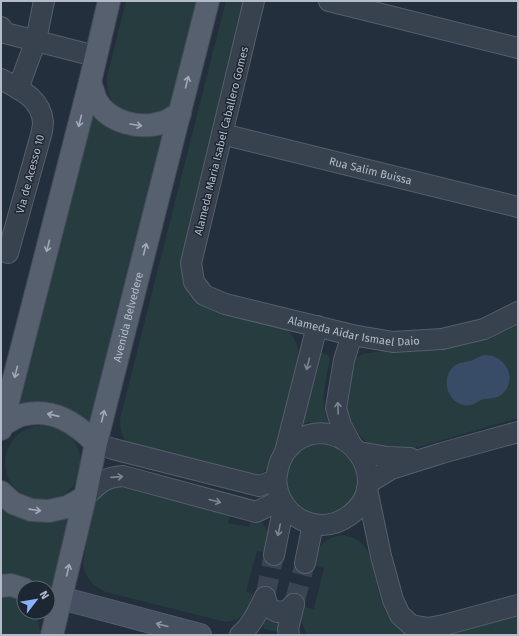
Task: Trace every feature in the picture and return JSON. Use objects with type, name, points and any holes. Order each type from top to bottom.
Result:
[{"type":"main road","name":"Avenida Belvedere","points":[[56,591],[85,497],[96,443],[208,1]]},
{"type":"main road","points":[[2,427],[90,82],[105,2]]},
{"type":"main road","points":[[90,82],[96,100],[109,114],[126,123],[146,126],[165,122],[180,113]]},
{"type":"main road","points":[[2,427],[21,415],[42,413],[63,418],[81,429],[96,443]]},
{"type":"main road","points":[[1,492],[13,503],[31,510],[49,512],[67,507],[85,497]]},
{"type":"main road","points":[[1,586],[11,585],[16,587]]},
{"type":"main road","points":[[56,598],[200,635]]},
{"type":"main road","name":"Avenida Belvedere","points":[[52,635],[53,620]]},
{"type":"street","points":[[1,79],[25,93],[44,1]]},
{"type":"street","name":"Alameda Maria Isabel Caballero Gomes","points":[[194,282],[191,263],[254,1]]},
{"type":"street","points":[[329,1],[518,48]]},
{"type":"street","points":[[2,34],[36,40],[96,56]]},
{"type":"street","name":"Via de Acesso 10","points":[[4,251],[42,135],[43,122],[38,108],[25,93]]},
{"type":"street","name":"Rua Salim Buissa","points":[[222,134],[518,207]]},
{"type":"street","name":"Alameda Aidar Ismael Daio","points":[[194,282],[204,295],[225,304],[352,336],[393,342],[442,339],[484,328],[518,312]]},
{"type":"street","points":[[317,326],[285,452],[279,465],[276,480],[283,503],[292,514],[313,524],[329,525],[344,520],[358,507],[362,501],[367,486],[390,469],[442,452]]},
{"type":"street","points":[[352,336],[344,360],[336,408],[340,425],[364,461],[367,472],[367,486],[381,556],[392,600],[400,616],[411,625],[428,628],[518,606]]},
{"type":"street","points":[[285,452],[296,441],[309,435],[324,433],[338,436],[355,448],[408,459],[442,452],[518,432]]},
{"type":"street","points":[[96,443],[113,449],[259,486],[276,480]]},
{"type":"street","points":[[85,497],[102,481],[112,477],[123,476],[256,512],[283,503]]},
{"type":"street","points":[[274,555],[283,503]]},
{"type":"street","points":[[344,520],[362,532],[373,543],[381,556]]},
{"type":"street","points":[[305,563],[313,524]]},
{"type":"street","points":[[240,635],[254,620],[265,597],[268,607],[277,612],[287,611],[294,604],[288,629],[289,635]]},
{"type":"green space","points":[[126,1],[195,1],[194,22],[172,102],[166,110],[138,119],[115,104],[111,99],[107,86],[107,77]]},
{"type":"green space","points":[[226,1],[247,1],[184,276],[286,329],[296,343],[298,359],[272,462],[267,469],[254,478],[131,447],[125,441],[120,424],[120,419]]},
{"type":"green space","points":[[93,108],[110,123],[126,133],[144,136],[167,131],[92,431],[17,411]]},
{"type":"green space","points":[[518,320],[518,418],[408,450],[369,444],[361,437],[348,414],[346,400],[353,363],[357,357],[363,354],[383,351],[418,351],[444,347]]},
{"type":"green space","points":[[319,353],[329,356],[330,359],[324,392],[324,408],[330,424],[309,422],[295,427]]},
{"type":"green space","points":[[43,425],[58,428],[70,436],[78,448],[81,463],[78,478],[70,490],[58,498],[43,501],[28,498],[16,490],[8,478],[5,463],[8,448],[16,436],[28,428]]},
{"type":"green space","points":[[322,444],[342,450],[352,460],[358,480],[352,500],[342,510],[322,516],[302,510],[292,500],[286,480],[292,460],[302,450]]},
{"type":"green space","points":[[114,484],[231,510],[228,523],[249,527],[252,517],[263,524],[268,532],[268,553],[257,551],[246,592],[253,594],[247,610],[242,616],[238,619],[226,622],[106,592],[94,585],[88,578],[83,564],[92,505],[94,499]]},
{"type":"green space","points":[[1,503],[70,515],[55,580],[24,580],[11,577],[1,577]]},
{"type":"green space","points":[[344,535],[357,540],[365,547],[375,574],[383,606],[388,616],[394,624],[413,635],[307,635],[302,623],[303,607],[314,609],[324,568],[313,565],[317,553],[319,548],[326,540]]},
{"type":"green space","points":[[1,596],[13,597],[16,598],[16,620],[38,620],[40,635],[1,635]]},
{"type":"green space","points":[[518,616],[518,635],[447,635]]},
{"type":"green space","points":[[269,617],[279,620],[280,632],[264,629],[264,622]]},
{"type":"water","points":[[484,355],[492,356],[498,359],[507,368],[509,381],[507,388],[498,397],[483,399],[475,404],[464,405],[457,403],[449,393],[447,386],[449,373],[457,364],[473,360]]},
{"type":"tunnel","points":[[265,597],[274,555]]},
{"type":"tunnel","points":[[294,604],[305,563]]}]
